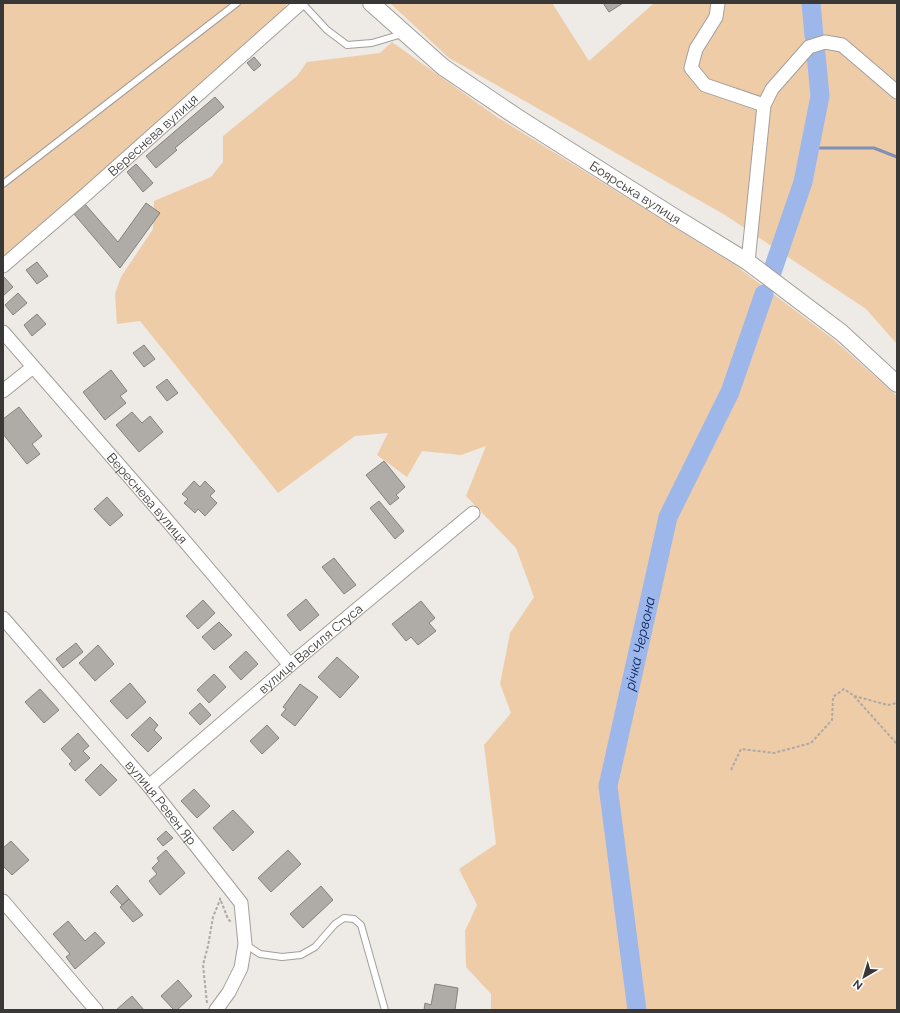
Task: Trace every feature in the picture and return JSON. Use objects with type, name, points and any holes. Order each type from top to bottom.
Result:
[{"type":"street","name":"Вереснева вулиця","points":[[3,266],[301,3]]},
{"type":"street","name":"Боярська вулиця","points":[[371,3],[443,67],[505,109],[672,216],[748,262],[842,333],[897,384]]},
{"type":"street","points":[[718,3],[716,17],[696,49],[691,68],[705,85],[764,105]]},
{"type":"street","points":[[748,262],[764,105],[772,89],[810,47],[825,42],[842,45],[897,92]]},
{"type":"street","name":"Вереснева вулиця","points":[[3,332],[160,512],[290,665]]},
{"type":"street","points":[[3,391],[33,367]]},
{"type":"street","name":"вулиця Василя Стуса","points":[[149,786],[290,665],[473,514]]},
{"type":"street","name":"вулиця Ревен Яр","points":[[3,618],[149,786],[242,903],[245,944],[242,968],[230,992],[216,1010]]},
{"type":"street","points":[[3,901],[96,1010]]},
{"type":"lane","points":[[3,184],[237,3]]},
{"type":"lane","points":[[301,3],[327,30],[347,45],[372,43],[404,33]]},
{"type":"lane","points":[[245,944],[260,954],[282,957],[301,955],[315,947],[335,924],[344,918],[354,918],[361,925],[385,1010]]},
{"type":"path","points":[[731,770],[741,749],[774,753],[811,742],[832,720],[833,697],[844,689],[852,695],[897,744]]},
{"type":"path","points":[[852,695],[888,705],[897,703]]},
{"type":"path","points":[[208,1010],[203,965],[214,917],[220,900],[220,877]]},
{"type":"shaded area","points":[[3,3],[287,3],[282,16],[3,258]]},
{"type":"shaded area","points":[[390,3],[552,3],[589,61],[654,3],[897,3],[897,344],[866,309],[725,215],[449,58]]},
{"type":"shaded area","points":[[392,42],[497,117],[735,265],[833,339],[897,396],[897,1010],[491,1010],[491,994],[466,967],[465,931],[477,905],[459,869],[496,844],[484,745],[511,713],[500,684],[510,633],[534,597],[516,548],[466,496],[486,446],[461,455],[422,451],[407,477],[377,455],[388,433],[355,436],[278,493],[140,321],[117,324],[115,294],[121,277],[153,229],[154,201],[211,177],[223,162],[223,136],[297,76],[307,62],[380,53]]},
{"type":"building","points":[[603,3],[623,3],[609,12]]},
{"type":"building","points":[[254,57],[261,65],[254,71],[247,63]]},
{"type":"building","points":[[215,97],[224,107],[175,148],[177,150],[156,168],[146,156]]},
{"type":"building","points":[[136,164],[153,183],[143,192],[127,172]]},
{"type":"building","points":[[146,203],[160,213],[120,268],[74,214],[85,204],[118,242]]},
{"type":"building","points":[[37,262],[48,276],[37,284],[26,270]]},
{"type":"building","points":[[4,277],[13,287],[3,296],[3,279]]},
{"type":"building","points":[[18,293],[27,303],[13,315],[5,305]]},
{"type":"building","points":[[37,314],[46,324],[32,336],[24,325]]},
{"type":"building","points":[[144,345],[155,359],[144,367],[133,353]]},
{"type":"building","points":[[111,370],[127,391],[120,396],[126,403],[105,420],[83,392]]},
{"type":"building","points":[[167,379],[178,393],[167,401],[156,387]]},
{"type":"building","points":[[19,407],[42,436],[32,444],[40,454],[27,464],[3,434],[3,419]]},
{"type":"building","points":[[132,412],[142,423],[150,416],[163,432],[139,452],[116,425]]},
{"type":"building","points":[[384,461],[405,487],[396,495],[399,498],[390,505],[366,475]]},
{"type":"building","points":[[194,481],[200,487],[205,481],[215,491],[210,496],[217,503],[205,516],[198,509],[195,513],[184,503],[188,499],[182,494]]},
{"type":"building","points":[[107,497],[123,515],[110,526],[94,509]]},
{"type":"building","points":[[379,501],[404,531],[395,539],[370,508]]},
{"type":"building","points":[[334,558],[356,585],[344,594],[322,567]]},
{"type":"building","points":[[306,599],[319,615],[300,631],[287,615]]},
{"type":"building","points":[[203,600],[215,613],[198,629],[186,616]]},
{"type":"building","points":[[421,601],[435,618],[429,623],[436,631],[418,645],[411,637],[406,641],[392,624]]},
{"type":"building","points":[[219,622],[232,635],[214,650],[202,637]]},
{"type":"building","points":[[76,643],[83,652],[63,668],[56,659]]},
{"type":"building","points":[[98,645],[114,664],[95,681],[79,663]]},
{"type":"building","points":[[246,651],[258,664],[241,680],[229,667]]},
{"type":"building","points":[[337,657],[359,677],[340,698],[318,677]]},
{"type":"building","points":[[214,674],[226,687],[209,703],[197,690]]},
{"type":"building","points":[[130,683],[146,702],[127,719],[110,701]]},
{"type":"building","points":[[300,684],[318,697],[295,726],[281,715],[286,709],[283,707]]},
{"type":"building","points":[[40,689],[59,710],[44,723],[25,702]]},
{"type":"building","points":[[200,703],[211,715],[200,725],[189,713]]},
{"type":"building","points":[[150,717],[158,725],[154,730],[162,738],[148,752],[131,735]]},
{"type":"building","points":[[267,725],[279,738],[262,754],[250,741]]},
{"type":"building","points":[[78,733],[89,746],[83,751],[90,758],[75,771],[69,764],[72,761],[61,749]]},
{"type":"building","points":[[101,764],[117,780],[100,796],[85,780]]},
{"type":"building","points":[[194,789],[210,806],[197,818],[181,801]]},
{"type":"building","points":[[233,810],[254,832],[233,851],[213,828]]},
{"type":"building","points":[[166,831],[173,838],[163,846],[157,839]]},
{"type":"building","points":[[11,841],[29,860],[12,875],[3,866],[3,848]]},
{"type":"building","points":[[166,850],[185,873],[160,895],[149,881],[157,874],[152,868],[159,861],[157,858]]},
{"type":"building","points":[[288,850],[301,864],[271,892],[258,878]]},
{"type":"building","points":[[117,885],[129,899],[122,905],[110,892]]},
{"type":"building","points":[[321,886],[333,900],[303,928],[290,914]]},
{"type":"building","points":[[129,899],[143,915],[133,922],[120,907]]},
{"type":"building","points":[[68,921],[85,941],[95,932],[105,943],[75,969],[66,957],[70,954],[53,934]]},
{"type":"building","points":[[178,980],[192,996],[177,1010],[174,1010],[161,996]]},
{"type":"building","points":[[435,984],[458,988],[455,1010],[424,1010],[425,1003],[431,1005]]},
{"type":"building","points":[[132,996],[144,1010],[116,1010]]},
{"type":"waterway","name":"річка Червона","points":[[811,3],[814,36]]},
{"type":"waterway","points":[[771,275],[803,182],[820,96],[816,54]]},
{"type":"waterway","points":[[810,148],[874,148],[897,157]]},
{"type":"waterway","name":"річка Червона","points":[[637,1010],[608,786],[668,517],[730,392],[764,294]]}]
